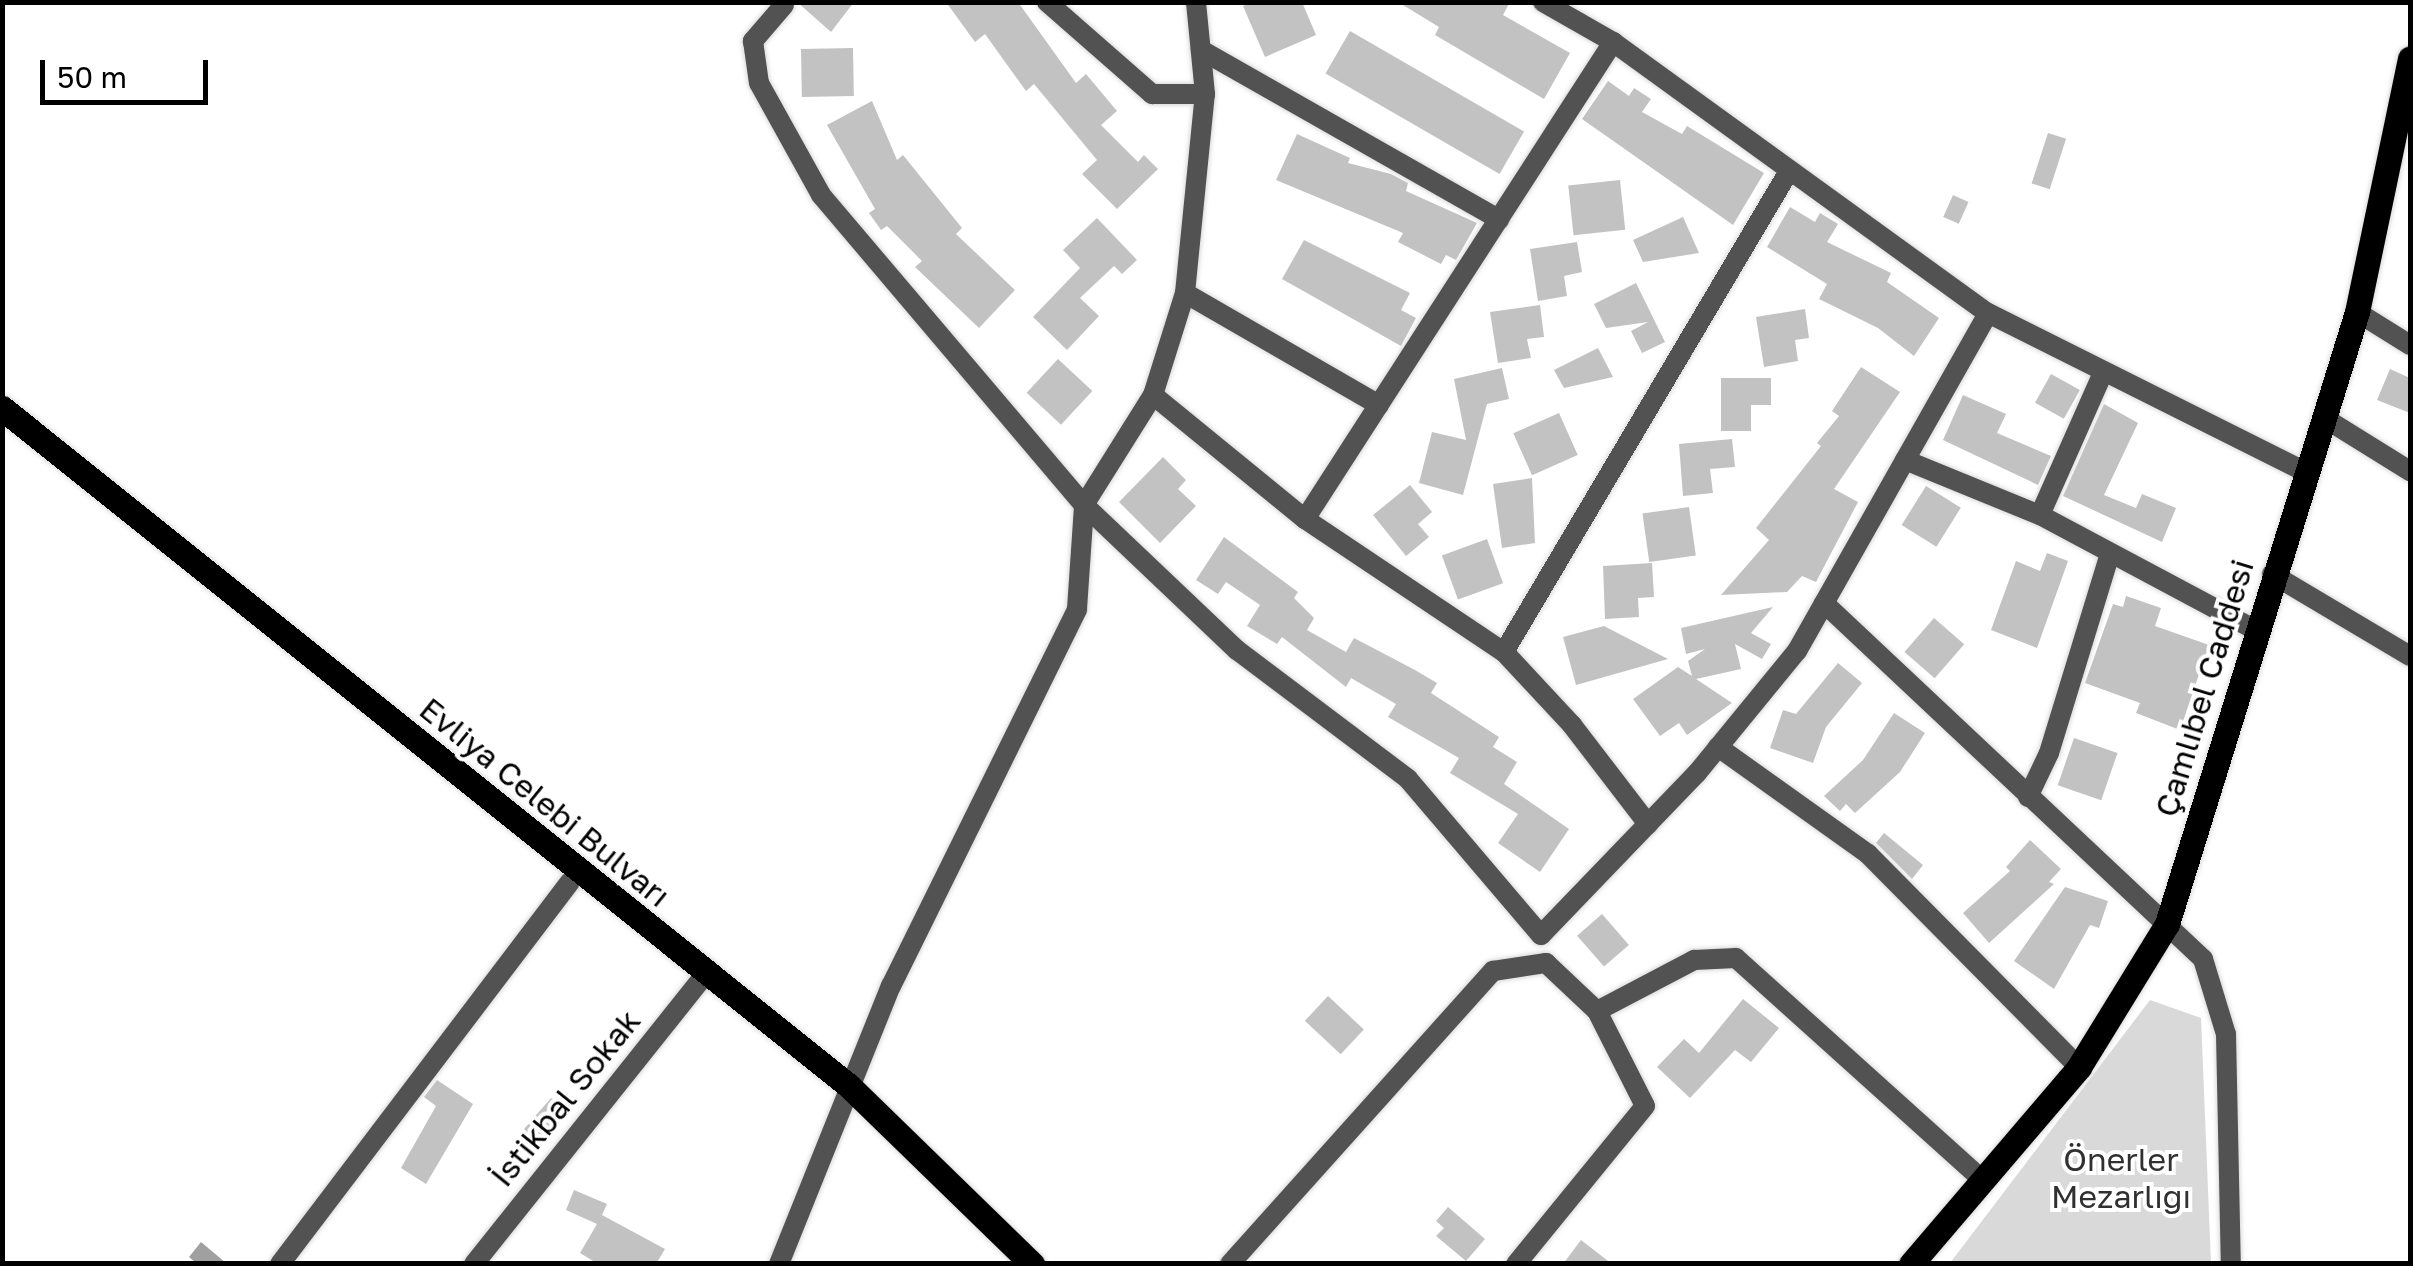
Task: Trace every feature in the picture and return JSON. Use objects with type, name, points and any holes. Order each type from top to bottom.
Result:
[{"type":"main road","name":"Çamlıbel Caddesi","points":[[1911,1264],[2078,1066],[2167,924],[2272,574],[2326,419],[2357,312],[2408,76]]},
{"type":"main road","name":"Evliya Celebi Bulvarı","points":[[2,408],[848,1085],[1032,1264]]},
{"type":"street","points":[[1047,2],[1152,94],[1205,94]]},
{"type":"street","points":[[779,1264],[848,1085],[1076,610],[1084,505],[1153,395],[1185,293],[1205,94],[1196,2]]},
{"type":"street","points":[[1543,2],[1613,42],[1988,314],[2102,375],[2308,472]]},
{"type":"street","points":[[784,5],[753,41],[759,83],[821,195],[1084,505],[1237,650],[1408,779],[1540,935],[1718,747],[1797,650],[1988,314]]},
{"type":"street","points":[[1306,519],[1613,42]]},
{"type":"street","points":[[1200,50],[1499,219]]},
{"type":"street","points":[[1504,652],[1790,170]]},
{"type":"street","points":[[1185,293],[1379,404]]},
{"type":"street","points":[[2357,312],[2410,345]]},
{"type":"street","points":[[2040,515],[2102,375]]},
{"type":"street","points":[[1153,395],[1306,519],[1504,652],[1572,725],[1648,824]]},
{"type":"street","points":[[2326,419],[2410,470]]},
{"type":"street","points":[[1905,460],[2040,515],[2255,630]]},
{"type":"street","points":[[2028,797],[2049,753],[2110,552]]},
{"type":"street","points":[[2272,574],[2410,656]]},
{"type":"street","points":[[1824,603],[2203,960],[2226,1034],[2231,1264]]},
{"type":"street","points":[[1718,747],[1868,854],[2078,1066]]},
{"type":"street","points":[[280,1264],[570,882]]},
{"type":"street","points":[[1597,1011],[1694,960],[1736,958],[1984,1181]]},
{"type":"street","points":[[1230,1264],[1493,971],[1546,963],[1597,1011],[1645,1106],[1516,1264]]},
{"type":"street","name":"İstikbal Sokak","points":[[474,1264],[706,973]]},
{"type":"green space","name":"Önerler Mezarlığı","points":[[2150,1000],[2201,1018],[2211,1263],[1950,1263]]},
{"type":"shaded area","points":[[201,1242],[226,1263],[196,1263],[189,1257]]},
{"type":"building","points":[[797,2],[854,2],[831,32]]},
{"type":"building","points":[[946,2],[1018,2],[1076,83],[1086,74],[1117,111],[1101,125],[1138,162],[1144,155],[1158,169],[1117,209],[1082,174],[1097,160],[1034,84],[1026,91],[985,34],[975,42]]},
{"type":"building","points":[[1253,2],[1302,2],[1316,35],[1265,57],[1243,6]]},
{"type":"building","points":[[1398,2],[1510,2],[1503,15],[1570,53],[1544,99],[1435,35],[1439,27]]},
{"type":"building","points":[[1350,31],[1524,132],[1500,174],[1326,73]]},
{"type":"building","points":[[853,48],[854,96],[802,97],[801,49]]},
{"type":"building","points":[[1608,81],[1629,96],[1634,88],[1651,99],[1642,112],[1682,134],[1687,126],[1764,173],[1733,225],[1582,119]]},
{"type":"building","points":[[872,101],[897,160],[903,155],[962,228],[956,234],[1015,290],[979,328],[915,267],[922,261],[887,226],[881,230],[869,213],[875,209],[827,125]]},
{"type":"building","points":[[2048,133],[2066,139],[2050,189],[2032,183]]},
{"type":"building","points":[[1297,134],[1350,158],[1348,163],[1391,174],[1408,183],[1406,191],[1477,223],[1456,260],[1446,255],[1441,264],[1398,242],[1403,233],[1276,180]]},
{"type":"building","points":[[1620,180],[1625,230],[1574,235],[1568,185]]},
{"type":"building","points":[[1953,195],[1969,202],[1959,224],[1943,217]]},
{"type":"building","points":[[1790,207],[1815,222],[1820,213],[1838,224],[1827,242],[1891,273],[1887,282],[1939,318],[1914,356],[1878,328],[1819,299],[1827,284],[1767,247]]},
{"type":"building","points":[[1683,217],[1699,253],[1643,262],[1633,240]]},
{"type":"building","points":[[1097,218],[1137,260],[1122,274],[1114,266],[1080,298],[1099,316],[1067,350],[1033,317],[1080,268],[1063,250]]},
{"type":"building","points":[[1304,240],[1410,293],[1401,310],[1416,318],[1401,346],[1282,279]]},
{"type":"building","points":[[1577,242],[1582,272],[1564,276],[1567,296],[1538,301],[1530,249]]},
{"type":"building","points":[[1636,283],[1665,342],[1642,353],[1631,331],[1648,322],[1606,328],[1594,304]]},
{"type":"building","points":[[1540,305],[1544,337],[1527,339],[1531,358],[1498,363],[1490,312]]},
{"type":"building","points":[[1805,309],[1809,338],[1795,340],[1798,361],[1764,367],[1756,317]]},
{"type":"building","points":[[1598,348],[1613,377],[1564,388],[1554,370]]},
{"type":"building","points":[[1058,359],[1092,391],[1061,425],[1027,393]]},
{"type":"building","points":[[1861,367],[1900,392],[1834,489],[1858,502],[1816,582],[1802,576],[1787,592],[1721,595],[1769,540],[1756,528],[1821,446],[1817,443],[1839,416],[1832,411]]},
{"type":"building","points":[[1502,368],[1509,399],[1487,404],[1463,495],[1419,483],[1432,432],[1466,440],[1454,379]]},
{"type":"building","points":[[2390,369],[2410,378],[2410,413],[2377,400]]},
{"type":"building","points":[[2051,374],[2080,390],[2064,419],[2035,403]]},
{"type":"building","points":[[1721,378],[1771,378],[1771,405],[1751,405],[1751,431],[1721,431]]},
{"type":"building","points":[[1963,395],[2006,414],[1997,433],[2051,456],[2038,485],[1943,440]]},
{"type":"building","points":[[2104,404],[2138,423],[2104,495],[2136,508],[2142,494],[2176,508],[2162,542],[2063,496]]},
{"type":"building","points":[[1559,413],[1578,455],[1532,475],[1513,433]]},
{"type":"building","points":[[1732,439],[1735,467],[1710,469],[1713,493],[1683,496],[1679,444]]},
{"type":"building","points":[[1163,457],[1186,480],[1178,489],[1196,506],[1160,543],[1119,502]]},
{"type":"building","points":[[1532,478],[1535,543],[1502,548],[1493,484]]},
{"type":"building","points":[[1410,485],[1432,512],[1418,524],[1429,537],[1406,556],[1373,515]]},
{"type":"building","points":[[1926,486],[1961,508],[1936,547],[1902,525]]},
{"type":"building","points":[[1689,507],[1696,556],[1649,562],[1642,514]]},
{"type":"building","points":[[1224,537],[1298,592],[1294,598],[1314,618],[1307,630],[1346,652],[1354,638],[1415,670],[1437,683],[1431,693],[1499,737],[1493,747],[1517,762],[1504,784],[1569,829],[1540,872],[1498,843],[1518,814],[1450,773],[1459,758],[1388,717],[1396,704],[1351,678],[1346,687],[1282,637],[1277,644],[1247,626],[1260,605],[1226,582],[1218,594],[1196,580]]},
{"type":"building","points":[[1487,539],[1503,583],[1458,600],[1442,555]]},
{"type":"building","points":[[2047,553],[2068,561],[2037,648],[1991,630],[2016,561],[2040,571]]},
{"type":"building","points":[[1652,563],[1654,597],[1638,598],[1639,617],[1605,619],[1603,566]]},
{"type":"building","points":[[2126,596],[2161,608],[2155,626],[2209,645],[2180,730],[2136,713],[2140,703],[2085,683],[2113,604],[2123,607]]},
{"type":"building","points":[[1773,607],[1751,633],[1771,644],[1762,659],[1735,644],[1741,669],[1696,679],[1732,703],[1687,735],[1679,723],[1660,736],[1633,699],[1678,667],[1692,676],[1688,661],[1705,649],[1686,654],[1681,628]]},
{"type":"building","points":[[1934,618],[1964,644],[1935,678],[1904,652]]},
{"type":"building","points":[[1604,626],[1668,659],[1576,685],[1563,637]]},
{"type":"building","points":[[1838,663],[1862,683],[1826,727],[1813,763],[1770,748],[1783,710],[1796,714]]},
{"type":"building","points":[[1894,713],[1925,733],[1900,772],[1855,813],[1846,804],[1840,811],[1824,796],[1863,760]]},
{"type":"building","points":[[2074,738],[2117,753],[2101,800],[2058,785]]},
{"type":"building","points":[[1884,833],[1923,865],[1912,879],[1876,843]]},
{"type":"building","points":[[2030,840],[2061,869],[2049,882],[2054,884],[1989,943],[1963,913],[2010,871],[2006,867]]},
{"type":"building","points":[[2065,887],[2108,901],[2099,928],[2090,925],[2054,989],[2014,961]]},
{"type":"building","points":[[1602,914],[1629,945],[1604,967],[1577,936]]},
{"type":"building","points":[[1328,996],[1364,1029],[1341,1054],[1305,1021]]},
{"type":"building","points":[[1743,999],[1779,1028],[1751,1062],[1735,1050],[1690,1098],[1657,1067],[1684,1039],[1699,1053]]},
{"type":"building","points":[[437,1080],[473,1104],[426,1184],[401,1168],[436,1106],[424,1097]]},
{"type":"building","points":[[551,1098],[566,1111],[538,1144],[523,1130]]},
{"type":"building","points":[[574,1190],[607,1204],[602,1215],[665,1249],[656,1264],[598,1264],[580,1253],[597,1224],[566,1210]]},
{"type":"building","points":[[1448,1207],[1485,1239],[1466,1261],[1436,1236],[1444,1228],[1436,1221]]},
{"type":"building","points":[[1581,1240],[1612,1264],[1563,1264]]}]
